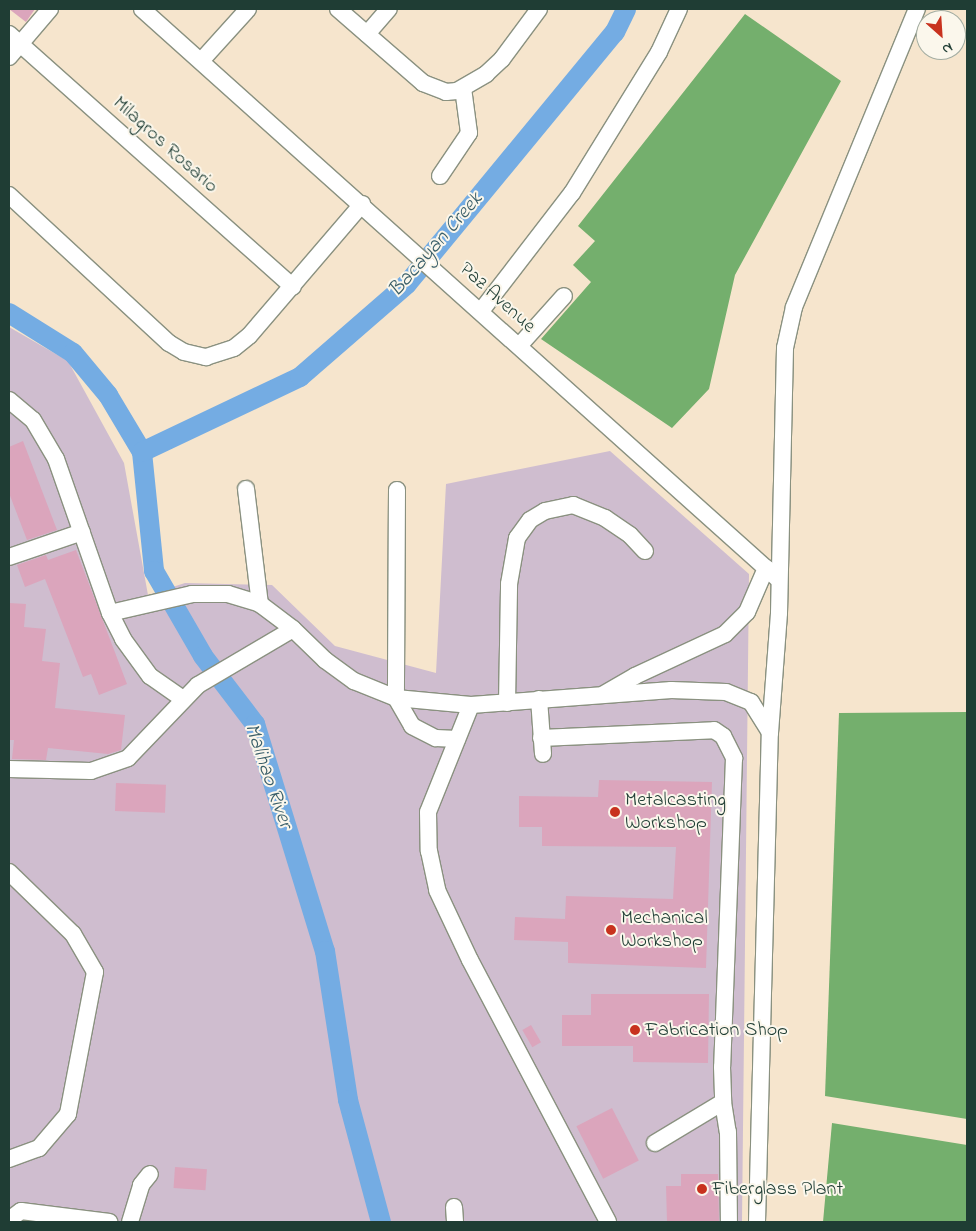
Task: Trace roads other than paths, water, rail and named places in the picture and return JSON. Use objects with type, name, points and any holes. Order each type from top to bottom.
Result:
[{"type":"street","points":[[9,57],[14,38],[50,9]]},
{"type":"street","name":"Paz Avenue","points":[[142,9],[362,204],[778,579]]},
{"type":"street","points":[[201,62],[248,9]]},
{"type":"street","points":[[338,9],[432,89],[446,92],[463,88],[502,59],[539,9]]},
{"type":"street","points":[[367,34],[389,9]]},
{"type":"street","points":[[480,311],[577,186],[659,52],[680,9]]},
{"type":"street","points":[[757,1222],[770,733],[778,579],[783,374],[788,330],[831,215],[917,9]]},
{"type":"street","name":"Milagros Rosario","points":[[14,38],[293,288]]},
{"type":"street","points":[[440,176],[469,133],[463,88]]},
{"type":"street","points":[[9,195],[169,343],[194,356],[217,356],[234,348],[259,326],[362,204]]},
{"type":"street","points":[[519,346],[564,296]]},
{"type":"street","points":[[9,400],[26,413],[44,434],[82,532],[110,613],[123,639],[150,676],[183,699]]},
{"type":"street","points":[[246,489],[260,604]]},
{"type":"street","points":[[397,490],[396,698],[412,726],[436,738],[457,739]]},
{"type":"street","points":[[507,702],[509,584],[517,538],[530,520],[545,511],[573,505],[605,518],[630,535],[645,551]]},
{"type":"street","points":[[9,557],[82,532]]},
{"type":"street","points":[[600,696],[635,676],[725,634],[747,612],[766,568]]},
{"type":"street","points":[[110,613],[192,594],[228,594],[260,604],[292,629],[325,660],[354,680],[396,698],[471,705],[671,690],[726,692],[751,702],[770,733]]},
{"type":"street","points":[[9,769],[91,771],[133,755],[198,685],[231,663],[292,629]]},
{"type":"street","points":[[539,699],[543,754]]},
{"type":"street","points":[[471,705],[428,812],[429,851],[437,890],[470,960],[608,1222]]},
{"type":"street","points":[[541,738],[714,730],[727,741],[736,769],[723,1102],[728,1132],[730,1222]]},
{"type":"street","points":[[9,872],[73,934],[95,972],[68,1114],[39,1148],[9,1159]]},
{"type":"street","points":[[655,1144],[723,1102]]},
{"type":"street","points":[[130,1222],[141,1185],[150,1174]]},
{"type":"street","points":[[9,1220],[21,1211],[109,1222]]},
{"type":"waterway","name":"Bacayan Creek","points":[[142,452],[300,377],[407,284],[615,32],[626,9]]},
{"type":"waterway","name":"Malihao River","points":[[9,313],[73,353],[108,395],[142,452],[154,571],[203,656],[255,724],[325,951],[348,1100],[381,1222]]},
{"type":"place","name":"Metalcasting Workshop","points":[[615,812]]},
{"type":"place","name":"Mechanical Workshop","points":[[611,930]]},
{"type":"place","name":"Fabrication Shop","points":[[635,1030]]},
{"type":"place","name":"Fiberglass Plant","points":[[702,1189]]}]
